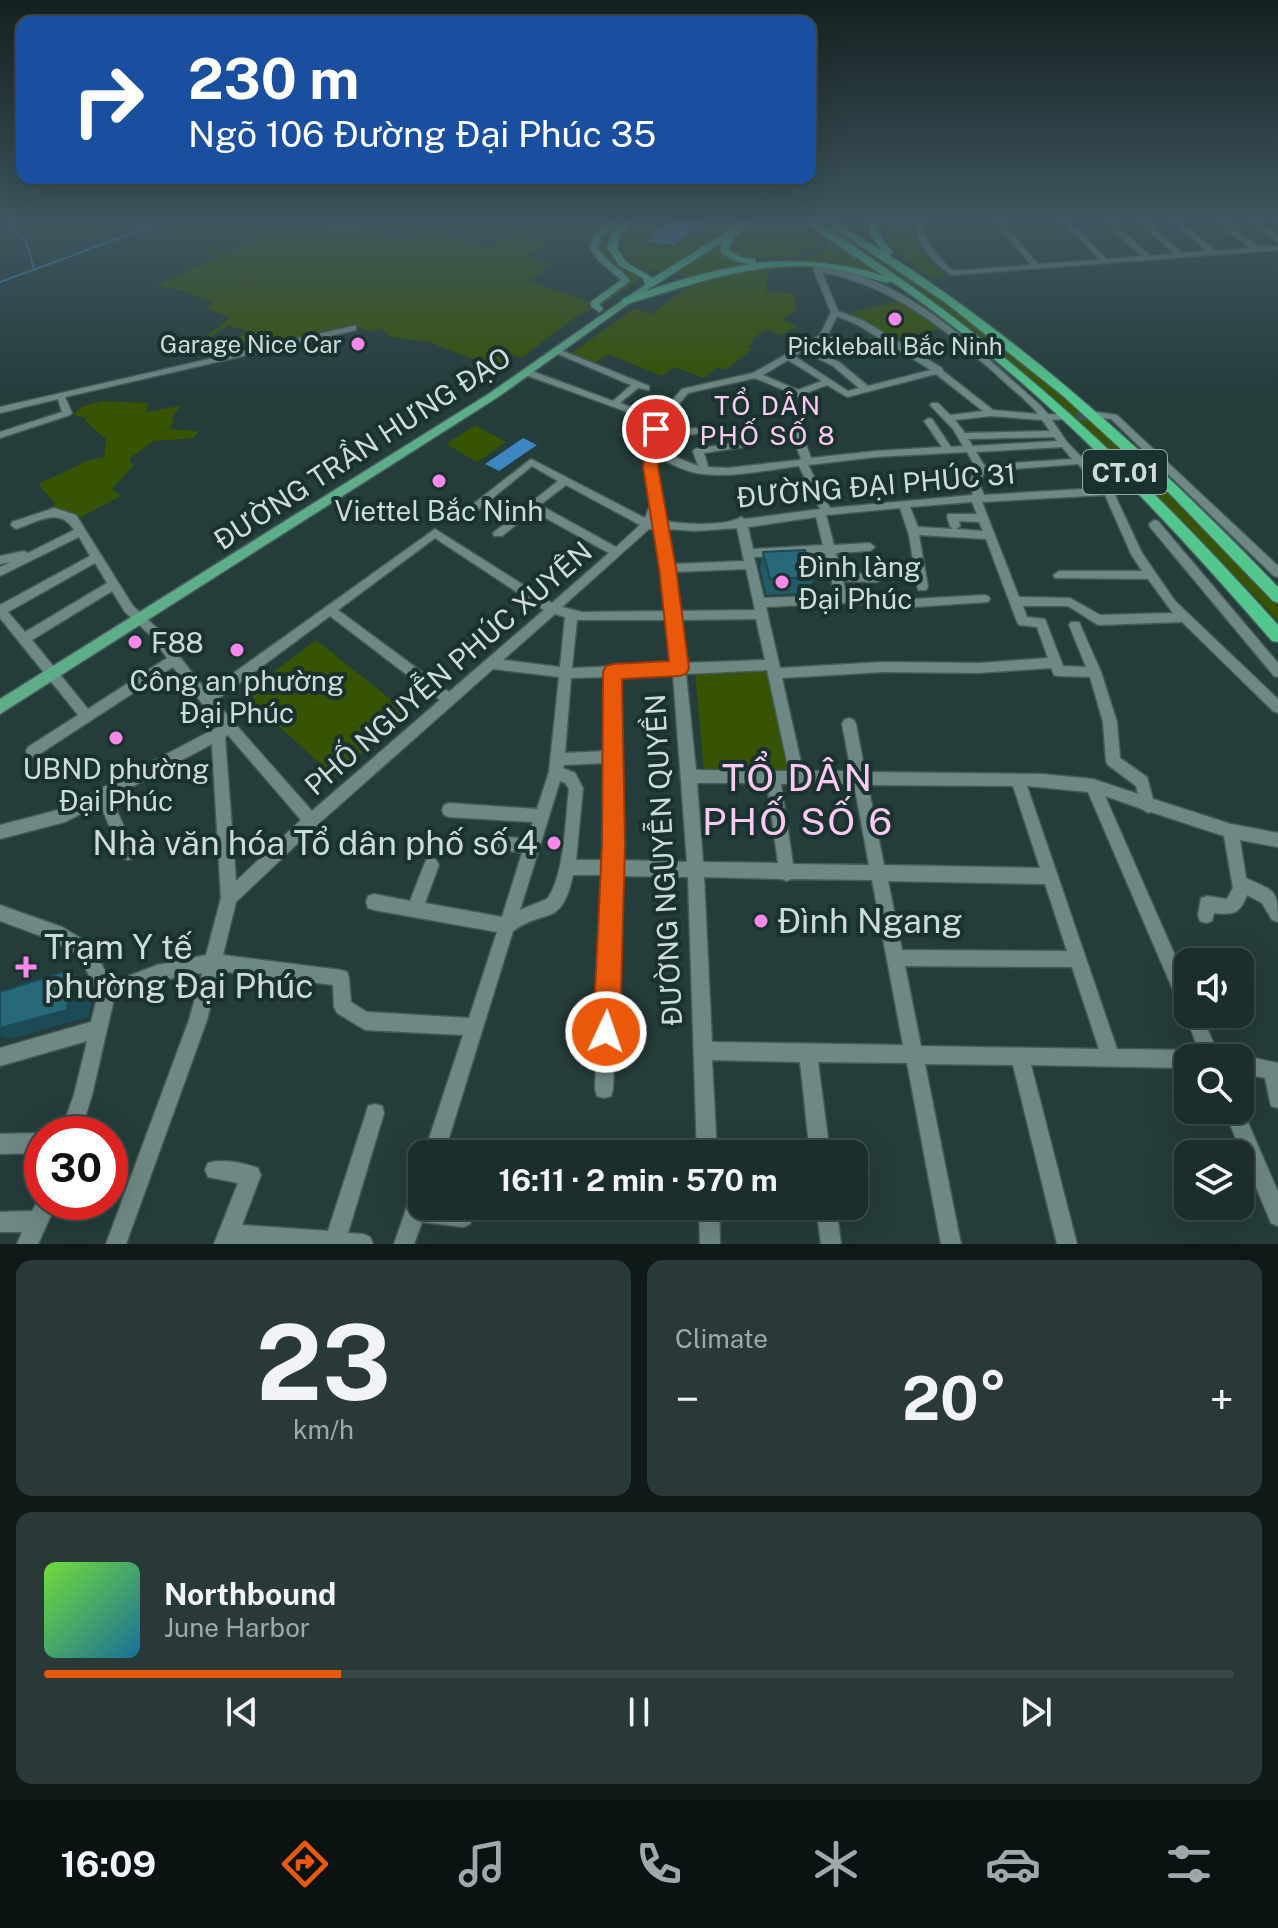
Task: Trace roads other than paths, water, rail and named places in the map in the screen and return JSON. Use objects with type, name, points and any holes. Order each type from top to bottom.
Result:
[{"type":"highway","points":[[648,278],[649,285]]},
{"type":"highway","name":"ĐƯỜNG TRẦN HƯNG ĐẠO","points":[[649,285],[660,278]]},
{"type":"highway","points":[[627,301],[696,278]]},
{"type":"highway","points":[[881,278],[900,285],[956,323]]},
{"type":"highway","name":"CT.01","points":[[893,278],[956,323],[1082,430],[1181,526],[1278,636]]},
{"type":"highway","name":"CT.01","points":[[918,278],[966,311],[1142,458],[1209,522],[1278,597]]},
{"type":"highway","points":[[925,278],[966,311]]},
{"type":"main road","points":[[599,309],[594,304],[626,281],[625,278]]},
{"type":"main road","name":"ĐƯỜNG TRẦN HƯNG ĐẠO","points":[[1,705],[140,620],[526,372],[649,285]]},
{"type":"street","points":[[821,278],[835,312],[889,338],[939,370],[991,413]]},
{"type":"street","points":[[857,278],[870,281],[911,302],[958,338],[1037,407],[1064,444],[1108,491],[1137,554],[1171,604],[1278,707]]},
{"type":"street","points":[[657,428],[685,391],[756,375],[822,337],[835,312]]},
{"type":"street","points":[[0,410],[353,328]]},
{"type":"street","points":[[822,337],[857,349]]},
{"type":"street","points":[[802,348],[836,364],[867,390]]},
{"type":"street","points":[[555,351],[641,386],[614,404]]},
{"type":"street","points":[[788,356],[847,394],[939,370]]},
{"type":"street","points":[[526,372],[614,404],[657,428],[696,431]]},
{"type":"street","points":[[756,375],[798,393],[828,382]]},
{"type":"street","points":[[0,435],[67,413],[62,399]]},
{"type":"street","points":[[935,405],[948,418],[981,468]]},
{"type":"street","points":[[948,418],[991,413],[1063,417]]},
{"type":"street","points":[[1096,415],[1114,417],[1278,573]]},
{"type":"street","points":[[929,421],[948,450]]},
{"type":"street","name":"ĐƯỜNG NGUYỄN QUYỀN","points":[[657,428],[651,451],[656,528],[668,568],[679,668],[694,872],[706,1140]]},
{"type":"street","points":[[796,431],[823,512],[842,599]]},
{"type":"street","points":[[961,436],[1057,434]]},
{"type":"street","points":[[704,470],[698,451],[747,444]]},
{"type":"street","points":[[651,451],[704,470],[727,471],[948,450],[1064,444]]},
{"type":"street","points":[[981,468],[1081,461]]},
{"type":"street","points":[[464,515],[531,462],[656,528]]},
{"type":"street","points":[[981,468],[974,483],[983,518],[1023,622],[1041,622],[1058,671],[1095,672]]},
{"type":"street","points":[[498,533],[565,480]]},
{"type":"street","name":"ĐƯỜNG ĐẠI PHÚC 31","points":[[656,528],[978,497],[1108,491]]},
{"type":"street","points":[[904,504],[916,531],[916,557],[922,587]]},
{"type":"street","points":[[533,506],[616,552]]},
{"type":"street","name":"PHỐ NGUYỄN PHÚC XUYÊN","points":[[16,525],[54,512],[72,518],[113,585],[176,659],[206,700],[223,731],[311,821],[616,552],[656,528]]},
{"type":"street","points":[[955,526],[952,517],[983,518]]},
{"type":"street","points":[[741,521],[797,776]]},
{"type":"street","points":[[1154,524],[1278,672]]},
{"type":"street","points":[[916,531],[990,535]]},
{"type":"street","points":[[0,572],[80,532]]},
{"type":"street","points":[[206,700],[435,533],[552,609],[571,616],[673,616],[842,599],[913,603],[984,599]]},
{"type":"street","points":[[668,568],[870,547]]},
{"type":"street","points":[[0,560],[35,554]]},
{"type":"street","points":[[87,717],[0,610],[95,558]]},
{"type":"street","points":[[1059,575],[1151,575]]},
{"type":"street","points":[[837,577],[877,578]]},
{"type":"street","points":[[24,639],[113,585]]},
{"type":"street","points":[[1014,601],[1070,602],[1098,620],[1186,617]]},
{"type":"street","points":[[330,610],[449,699]]},
{"type":"street","points":[[439,1140],[558,766],[571,616]]},
{"type":"street","points":[[1075,625],[1095,672],[1110,722],[1113,761],[1142,782],[1148,806]]},
{"type":"street","points":[[33,751],[176,659]]},
{"type":"street","points":[[490,663],[567,673],[679,668],[978,668],[1056,663]]},
{"type":"street","points":[[604,1089],[613,869],[613,672]]},
{"type":"street","points":[[849,724],[951,1244]]},
{"type":"street","points":[[0,832],[65,815],[223,731],[229,898],[198,1020],[116,1244]]},
{"type":"street","points":[[558,766],[613,757]]},
{"type":"street","points":[[374,902],[507,926],[522,915],[555,903],[562,892],[576,788],[558,766]]},
{"type":"street","points":[[687,776],[861,776],[1093,786],[1231,831],[1278,840]]},
{"type":"street","points":[[773,777],[787,873]]},
{"type":"street","points":[[1018,781],[1111,1058]]},
{"type":"street","points":[[1093,786],[1174,973]]},
{"type":"street","points":[[103,795],[128,853]]},
{"type":"street","points":[[449,810],[540,816]]},
{"type":"street","points":[[229,898],[311,821]]},
{"type":"street","points":[[1231,831],[1237,880],[1242,886],[1268,897],[1278,914]]},
{"type":"street","points":[[498,843],[531,847]]},
{"type":"street","points":[[415,910],[431,865]]},
{"type":"street","points":[[566,867],[694,872],[1049,876]]},
{"type":"street","points":[[1206,915],[1207,904],[1230,907],[1237,900],[1242,886]]},
{"type":"street","points":[[0,913],[56,933],[86,951],[107,993],[76,1116]]},
{"type":"street","points":[[897,958],[1078,959]]},
{"type":"street","points":[[107,993],[157,973],[213,962],[341,978],[343,1007],[365,1021],[476,1027]]},
{"type":"street","points":[[0,1057],[98,1029]]},
{"type":"street","points":[[702,1051],[1174,1059]]},
{"type":"street","points":[[808,1053],[818,1140]]},
{"type":"street","points":[[1019,1055],[1067,1244]]},
{"type":"street","points":[[1254,1067],[1275,1071],[1278,1099]]},
{"type":"street","points":[[335,1241],[375,1113]]},
{"type":"street","points":[[1239,1124],[1278,1216]]},
{"type":"street","points":[[0,1144],[24,1143]]},
{"type":"street","points":[[215,1170],[251,1175],[226,1239],[363,1244]]},
{"type":"street","points":[[0,1222],[24,1216]]},
{"type":"street","points":[[27,1244],[39,1220]]},
{"type":"street","points":[[404,1244],[412,1220]]},
{"type":"street","points":[[709,1220],[710,1244]]},
{"type":"street","points":[[828,1220],[831,1244]]},
{"type":"water","points":[[523,438],[537,445],[499,471],[485,464]]},
{"type":"waterway","points":[[0,282],[11,278]]},
{"type":"tunnel","points":[[1063,417],[1096,415]]},
{"type":"place","name":"Pickleball Bắc Ninh","points":[[895,319]]},
{"type":"place","name":"Garage Nice Car","points":[[358,344]]},
{"type":"place","name":"Viettel Bắc Ninh","points":[[439,481]]},
{"type":"place","name":"Đình làng Đại Phúc","points":[[782,582]]},
{"type":"place","name":"F88","points":[[135,642]]},
{"type":"place","name":"Công an phường Đại Phúc","points":[[237,650]]},
{"type":"place","name":"UBND phường Đại Phúc","points":[[116,738]]},
{"type":"place","name":"Nhà văn hóa Tổ dân phố số 4","points":[[554,843]]},
{"type":"place","name":"Đình Ngang","points":[[761,921]]},
{"type":"place","name":"Trạm Y tế phường Đại Phúc","points":[[26,967]]},
{"type":"district","name":"TỔ DÂN PHỐ SỐ 8","points":[[768,420]]},
{"type":"district","name":"TỔ DÂN PHỐ SỐ 6","points":[[798,799]]}]
